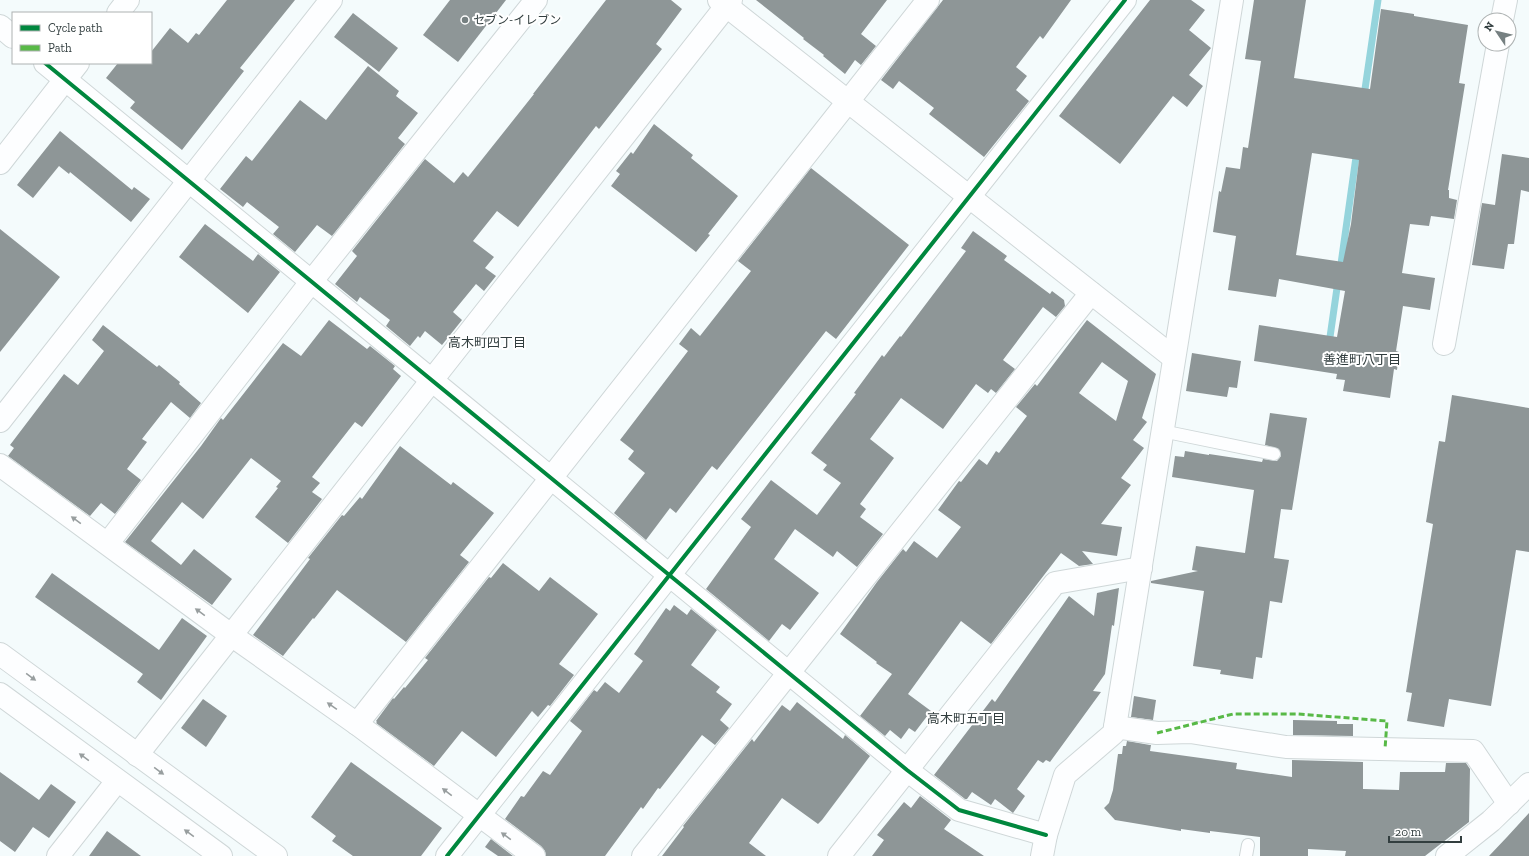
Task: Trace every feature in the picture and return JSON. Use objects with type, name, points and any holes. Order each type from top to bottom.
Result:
[{"type":"street","points":[[119,12],[128,0]]},
{"type":"street","points":[[0,421],[331,0]]},
{"type":"street","points":[[108,543],[312,282],[536,0]]},
{"type":"street","points":[[357,724],[928,0]]},
{"type":"street","points":[[447,856],[1125,0]]},
{"type":"street","points":[[46,64],[907,770],[959,810],[1044,846],[1065,775],[1114,733],[1232,0]]},
{"type":"street","points":[[1504,12],[1506,0]]},
{"type":"street","points":[[137,755],[432,381],[726,2],[848,102],[1174,358]]},
{"type":"street","points":[[0,26],[12,36]]},
{"type":"street","points":[[1444,344],[1497,52]]},
{"type":"street","points":[[0,163],[77,64]]},
{"type":"street","points":[[643,856],[1091,293]]},
{"type":"street","points":[[0,465],[231,635],[357,724],[478,816],[534,856]]},
{"type":"street","points":[[839,856],[1055,583],[1141,568]]},
{"type":"street","points":[[0,654],[276,856]]},
{"type":"street","points":[[0,694],[221,856]]},
{"type":"street","points":[[1115,727],[1157,733],[1190,732],[1286,747],[1473,751],[1509,804]]},
{"type":"street","points":[[58,856],[116,780]]},
{"type":"street","points":[[1447,856],[1491,821],[1529,784]]},
{"type":"lane","points":[[1162,431],[1274,454]]},
{"type":"building","points":[[227,0],[295,0],[240,68],[244,71],[182,150],[130,108],[135,102],[106,78],[117,64],[152,64],[152,51],[170,28],[188,43],[196,33],[199,35]]},
{"type":"building","points":[[450,0],[506,0],[458,62],[423,35]]},
{"type":"building","points":[[606,0],[671,0],[682,9],[656,44],[662,49],[599,129],[596,126],[518,227],[497,211],[473,241],[494,257],[485,268],[496,276],[484,291],[476,284],[453,312],[462,320],[442,345],[425,331],[420,338],[418,336],[410,346],[386,326],[390,320],[360,297],[357,302],[335,284],[357,256],[352,251],[425,159],[454,183],[463,172],[468,177]]},
{"type":"building","points":[[756,0],[887,0],[861,34],[876,46],[861,65],[855,60],[845,74],[803,39],[804,38]]},
{"type":"building","points":[[943,0],[1071,0],[1043,39],[1040,36],[1016,67],[1027,76],[1016,90],[1029,101],[984,157],[929,114],[934,108],[899,81],[893,89],[881,80]]},
{"type":"building","points":[[1150,0],[1191,0],[1205,10],[1189,30],[1211,48],[1189,75],[1203,86],[1187,107],[1173,96],[1120,164],[1059,116]]},
{"type":"building","points":[[1254,0],[1306,0],[1294,78],[1370,89],[1381,9],[1468,25],[1459,83],[1465,84],[1448,190],[1449,198],[1457,200],[1454,219],[1431,216],[1429,226],[1410,224],[1402,273],[1435,278],[1430,310],[1403,306],[1396,351],[1399,352],[1397,370],[1394,369],[1390,398],[1343,391],[1345,380],[1336,379],[1337,374],[1254,361],[1259,325],[1337,337],[1345,291],[1279,279],[1276,297],[1228,290],[1236,236],[1213,232],[1219,191],[1221,192],[1226,167],[1240,169],[1243,147],[1248,148],[1261,61],[1245,59]],"holes":[[[1312,153],[1359,160],[1351,224],[1343,262],[1296,255]]]},
{"type":"building","points":[[353,13],[398,48],[379,72],[334,37]]},
{"type":"building","points":[[368,66],[399,91],[396,96],[418,113],[398,138],[405,144],[332,236],[317,225],[295,252],[273,234],[279,227],[247,202],[243,207],[220,189],[246,156],[252,161],[300,100],[326,120]]},
{"type":"building","points":[[654,124],[693,155],[691,158],[738,196],[696,252],[611,186],[620,174],[616,171],[631,152],[633,154]]},
{"type":"building","points":[[60,131],[132,190],[134,187],[150,199],[131,222],[70,172],[69,174],[59,166],[33,198],[17,185]]},
{"type":"building","points":[[1502,154],[1529,158],[1529,192],[1521,190],[1514,244],[1508,244],[1504,269],[1472,265],[1482,203],[1495,205]]},
{"type":"building","points":[[811,168],[909,245],[836,339],[826,331],[717,470],[712,466],[676,513],[670,508],[646,540],[614,513],[645,473],[628,459],[634,451],[620,440],[688,351],[679,344],[691,328],[700,336],[751,271],[738,261]]},
{"type":"building","points":[[205,224],[253,261],[258,254],[280,272],[248,313],[179,257]]},
{"type":"building","points":[[0,229],[60,277],[0,352]]},
{"type":"building","points":[[973,231],[1007,256],[1004,260],[1050,294],[1052,291],[1064,300],[1065,306],[1056,317],[1043,307],[1003,360],[1015,369],[996,393],[991,389],[988,393],[976,384],[943,429],[901,398],[870,439],[894,458],[860,504],[866,509],[860,517],[883,534],[857,567],[837,551],[833,557],[795,529],[774,559],[819,593],[790,630],[782,624],[769,641],[706,589],[751,527],[741,519],[771,480],[817,515],[841,483],[823,470],[827,465],[811,453],[856,394],[854,393],[882,355],[884,357],[900,336],[901,337],[966,251],[961,248]]},
{"type":"building","points":[[329,320],[367,349],[370,346],[395,366],[393,369],[401,376],[362,427],[355,422],[312,477],[320,483],[312,492],[322,499],[288,543],[255,517],[278,488],[276,487],[281,481],[251,458],[203,519],[182,502],[151,541],[181,565],[194,549],[232,579],[212,605],[125,542],[201,446],[221,418],[223,420],[283,343],[301,356]]},
{"type":"building","points":[[1087,320],[1156,374],[1142,418],[1147,422],[1133,440],[1144,448],[1121,478],[1131,485],[1101,524],[1122,527],[1117,556],[1082,551],[1093,564],[1079,566],[1061,553],[991,644],[961,621],[908,694],[931,711],[915,732],[909,728],[901,739],[890,730],[885,736],[860,716],[892,674],[840,634],[877,582],[903,549],[906,552],[914,541],[937,558],[961,527],[938,510],[959,481],[961,482],[979,459],[987,465],[996,451],[999,453],[1027,416],[1016,407],[1035,384],[1037,386]],"holes":[[[1102,362],[1128,381],[1116,421],[1079,393]]]},
{"type":"building","points":[[103,325],[157,367],[159,365],[180,382],[179,384],[201,403],[190,418],[171,402],[142,439],[147,442],[127,469],[141,480],[115,514],[101,503],[90,516],[8,456],[14,448],[10,445],[64,374],[78,385],[104,351],[92,340]]},
{"type":"building","points":[[1192,353],[1241,361],[1237,388],[1229,387],[1227,397],[1186,391]]},
{"type":"building","points":[[1452,395],[1529,408],[1529,552],[1516,550],[1491,706],[1449,699],[1444,727],[1407,721],[1412,693],[1406,692],[1433,524],[1426,522],[1439,441],[1445,442]]},
{"type":"building","points":[[1270,413],[1307,418],[1292,510],[1281,509],[1274,558],[1289,560],[1282,603],[1270,601],[1262,658],[1256,657],[1253,679],[1220,674],[1221,670],[1193,666],[1204,591],[1151,583],[1151,581],[1198,571],[1192,570],[1196,546],[1245,553],[1254,490],[1172,477],[1175,456],[1184,457],[1185,451],[1262,462],[1263,459],[1277,461],[1281,456],[1279,449],[1265,445]]},
{"type":"building","points":[[400,446],[451,485],[453,482],[494,513],[460,555],[469,562],[406,642],[337,590],[283,656],[253,635],[310,559],[308,558],[342,515],[344,516],[360,497],[362,499]]},
{"type":"building","points":[[503,563],[539,591],[550,577],[598,614],[559,664],[574,675],[550,706],[548,705],[538,717],[532,711],[496,757],[462,731],[434,766],[376,723],[376,721],[393,698],[394,699],[404,687],[405,688],[428,660],[425,658],[489,577],[491,578]]},
{"type":"building","points":[[52,573],[159,650],[182,618],[207,636],[161,700],[137,682],[143,674],[35,597]]},
{"type":"building","points":[[1119,588],[1105,674],[1093,691],[1101,692],[1050,762],[1046,760],[1043,763],[1038,760],[1017,789],[1025,796],[1013,813],[995,799],[991,805],[972,792],[967,799],[965,799],[934,775],[992,699],[995,702],[1069,596],[1094,616],[1097,593]]},
{"type":"building","points":[[674,605],[687,615],[691,609],[717,630],[691,665],[720,687],[716,692],[732,704],[720,720],[729,728],[715,745],[702,735],[660,789],[658,788],[643,809],[641,807],[605,856],[546,856],[545,851],[541,846],[505,819],[521,796],[524,797],[543,771],[550,775],[582,731],[570,721],[594,690],[597,692],[605,682],[619,693],[643,661],[634,654],[666,608],[670,611]]},
{"type":"building","points":[[1134,696],[1156,700],[1153,720],[1131,717]]},
{"type":"building","points":[[203,699],[227,716],[206,747],[181,728]]},
{"type":"building","points":[[797,702],[843,739],[845,735],[870,756],[822,820],[818,824],[782,798],[749,843],[766,856],[662,856],[684,827],[683,826],[752,739],[754,742],[782,705],[790,711]]},
{"type":"building","points":[[1293,720],[1337,721],[1337,724],[1353,724],[1353,736],[1293,735]]},
{"type":"building","points":[[1127,741],[1151,745],[1150,751],[1237,763],[1236,769],[1292,777],[1292,760],[1363,762],[1363,789],[1399,790],[1400,772],[1445,772],[1446,763],[1466,763],[1470,769],[1469,822],[1425,856],[1345,856],[1346,851],[1308,849],[1308,856],[1260,856],[1260,837],[1210,831],[1210,833],[1181,829],[1181,831],[1115,820],[1104,808],[1109,803],[1113,790],[1118,754],[1122,754],[1123,746],[1126,746]]},
{"type":"building","points":[[351,762],[442,828],[421,856],[353,856],[332,841],[336,836],[311,817]]},
{"type":"building","points":[[0,772],[39,800],[51,784],[76,802],[49,838],[33,827],[15,852],[0,841]]},
{"type":"building","points":[[920,796],[951,820],[944,829],[984,856],[872,856],[884,840],[877,835],[904,802],[911,808]]},
{"type":"building","points":[[1529,813],[1529,856],[1489,856],[1507,837]]},
{"type":"building","points":[[107,831],[141,856],[89,856]]},
{"type":"building","points":[[491,839],[513,856],[498,856],[485,847]]},
{"type":"waterway","points":[[1364,96],[1378,0]]},
{"type":"waterway","points":[[1340,271],[1357,150]]},
{"type":"waterway","points":[[1329,344],[1338,281]]},
{"type":"marked path","points":[[1157,733],[1233,714],[1298,714],[1387,721],[1385,749]]},
{"type":"cycle path","points":[[447,856],[1125,0]]},
{"type":"cycle path","points":[[46,64],[907,770],[959,810],[1046,835]]},
{"type":"place","name":"セブン-イレブン","points":[[465,20]]},
{"type":"district","name":"高木町四丁目","points":[[487,342]]},
{"type":"district","name":"善進町八丁目","points":[[1362,359]]},
{"type":"district","name":"高木町五丁目","points":[[966,718]]}]
